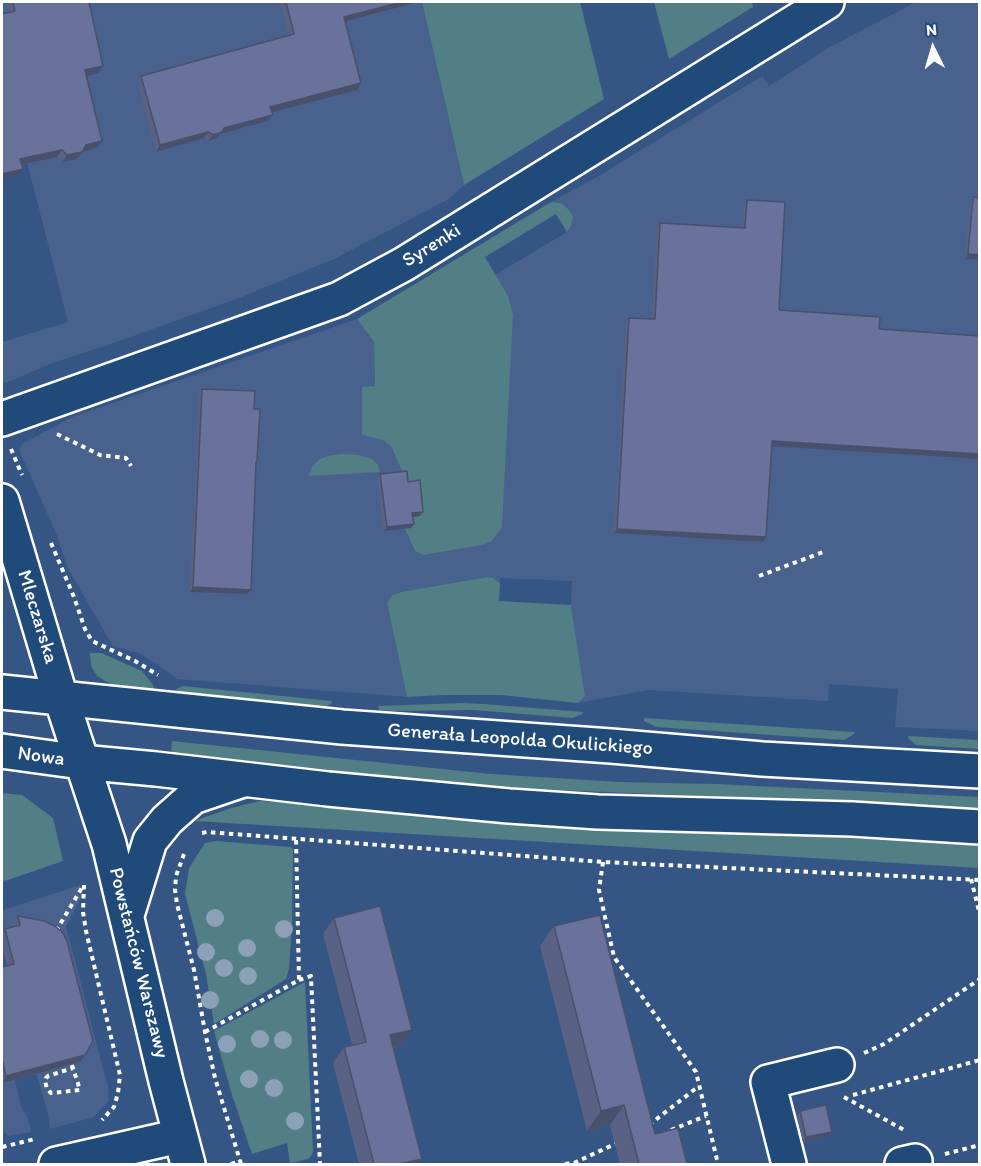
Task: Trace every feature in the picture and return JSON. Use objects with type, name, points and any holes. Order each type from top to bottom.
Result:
[{"type":"street","name":"Syrenki","points":[[2,419],[339,299],[404,264],[827,2]]},
{"type":"street","name":"Mleczarska","points":[[2,501],[81,762]]},
{"type":"street","points":[[2,692],[61,698]]},
{"type":"street","name":"Generała Leopolda Okulickiego","points":[[61,698],[342,727],[762,759],[980,771]]},
{"type":"street","name":"Nowa","points":[[2,751],[81,762]]},
{"type":"street","points":[[81,762],[428,799],[598,812],[852,819],[980,827]]},
{"type":"street","name":"Powstańców Warszawy","points":[[81,762],[105,833],[127,915],[184,1150]]},
{"type":"street","points":[[127,915],[150,841],[167,820],[193,797],[243,780]]},
{"type":"street","points":[[789,1164],[768,1082],[828,1067]]},
{"type":"street","points":[[50,1151],[184,1150]]},
{"type":"path","points":[[56,433],[100,455],[126,458],[131,466]]},
{"type":"path","points":[[759,576],[826,551]]},
{"type":"path","points":[[74,597],[85,629],[92,641],[135,661],[160,676]]},
{"type":"path","points":[[195,837],[207,832],[603,862],[980,880]]},
{"type":"path","points":[[296,839],[299,980]]},
{"type":"path","points":[[188,846],[181,859],[175,890],[194,970],[215,1078],[241,1163],[231,1164]]},
{"type":"path","points":[[603,862],[599,890],[615,957],[696,1072],[718,1164]]},
{"type":"path","points":[[82,879],[84,885],[83,912],[120,1074],[114,1107],[97,1125]]},
{"type":"path","points":[[971,879],[980,915]]},
{"type":"path","points":[[55,933],[84,885]]},
{"type":"path","points":[[205,1032],[299,980],[311,976],[320,1164]]},
{"type":"path","points":[[980,979],[884,1044],[828,1067],[828,1102],[980,1060]]},
{"type":"path","points":[[72,1066],[80,1090],[51,1093],[47,1089],[46,1078],[72,1066]]},
{"type":"path","points":[[643,1129],[699,1086]]},
{"type":"path","points":[[844,1097],[922,1153]]},
{"type":"path","points":[[669,1131],[706,1116]]},
{"type":"path","points":[[565,1164],[574,1163],[618,1143]]},
{"type":"path","points":[[2,1147],[50,1151]]},
{"type":"shaded area","points":[[2,2],[422,2],[464,185],[449,199],[334,259],[239,298],[50,364],[6,383],[2,381],[2,342],[68,322],[2,64]]},
{"type":"shaded area","points":[[916,2],[979,2],[979,731],[895,727],[898,689],[829,684],[828,701],[648,690],[578,703],[585,696],[571,605],[572,581],[500,578],[500,583],[487,577],[392,595],[387,603],[407,697],[177,679],[138,653],[113,646],[68,569],[57,535],[19,450],[22,444],[72,417],[357,319],[374,342],[375,387],[369,436],[383,440],[392,446],[404,475],[405,529],[415,551],[508,296],[495,275],[567,232],[571,226],[561,203],[551,202],[597,177],[762,76],[769,86],[828,48]]},
{"type":"shaded area","points":[[80,885],[83,894],[66,926],[108,1087],[109,1100],[94,1117],[50,1129],[48,1114],[2,945],[2,912]]},
{"type":"shaded area","points":[[2,1026],[21,1106],[28,1119],[31,1132],[8,1136],[2,1130]]},
{"type":"green space","points":[[422,2],[580,2],[604,99],[464,185]]},
{"type":"green space","points":[[654,2],[752,2],[753,7],[669,59]]},
{"type":"green space","points":[[551,202],[561,203],[573,217],[567,232],[556,214],[485,257],[508,296],[513,315],[502,527],[491,542],[424,555],[415,551],[405,529],[404,475],[391,446],[383,440],[362,435],[362,387],[375,386],[374,342],[357,319]]},
{"type":"green space","points":[[343,454],[372,459],[378,465],[380,472],[309,476],[312,467],[320,459]]},
{"type":"green space","points":[[487,577],[500,583],[499,601],[571,605],[585,696],[578,703],[501,695],[407,697],[387,603],[392,595]]},
{"type":"green space","points":[[90,653],[101,653],[142,671],[153,685],[154,690],[111,684],[97,676],[91,666]]},
{"type":"green space","points":[[183,686],[332,701],[332,703],[327,706],[307,705],[178,692],[176,689]]},
{"type":"green space","points":[[463,703],[583,712],[573,718],[473,710],[395,711],[379,710],[378,706]]},
{"type":"green space","points":[[644,718],[855,732],[844,740],[656,727],[644,721]]},
{"type":"green space","points":[[908,736],[979,740],[979,749],[916,745]]},
{"type":"green space","points":[[172,741],[491,774],[619,782],[716,784],[979,797],[979,809],[484,787],[171,754]]},
{"type":"green space","points":[[2,793],[22,795],[53,818],[63,861],[2,882]]},
{"type":"green space","points":[[259,801],[361,808],[504,823],[643,827],[979,845],[979,868],[194,821]]},
{"type":"green space","points":[[216,841],[293,849],[292,923],[289,969],[286,979],[214,1024],[206,974],[185,894],[189,868],[205,843]]},
{"type":"green space","points":[[305,982],[313,1151],[308,1159],[290,1163],[287,1143],[252,1154],[214,1031]]},
{"type":"building","points":[[13,2],[89,2],[103,66],[85,70],[102,141],[86,145],[82,152],[67,155],[62,150],[20,159],[23,169],[2,174],[2,14],[15,11]]},
{"type":"building","points":[[286,2],[402,2],[344,17],[361,83],[270,107],[273,115],[224,128],[222,132],[213,135],[208,132],[160,145],[141,76],[294,34]]},
{"type":"building","points":[[973,197],[980,198],[980,255],[968,254]]},
{"type":"building","points":[[747,200],[785,202],[779,310],[880,317],[879,329],[980,336],[980,454],[772,441],[766,537],[617,529],[629,318],[655,319],[660,223],[745,228]]},
{"type":"building","points":[[202,389],[255,391],[254,409],[260,409],[251,590],[193,587]]},
{"type":"building","points":[[407,471],[408,482],[420,480],[423,512],[412,513],[414,524],[387,527],[380,474]]},
{"type":"building","points":[[380,906],[412,1030],[390,1035],[422,1159],[399,1164],[374,1164],[344,1047],[366,1042],[334,918]]},
{"type":"building","points":[[600,915],[655,1134],[678,1128],[687,1164],[639,1164],[624,1105],[601,1111],[554,926]]},
{"type":"building","points":[[18,916],[44,921],[63,933],[93,1041],[85,1055],[6,1076],[2,1059],[2,967],[14,964],[5,929],[20,925]]},
{"type":"building","points":[[826,1105],[832,1132],[806,1137],[800,1111]]}]
